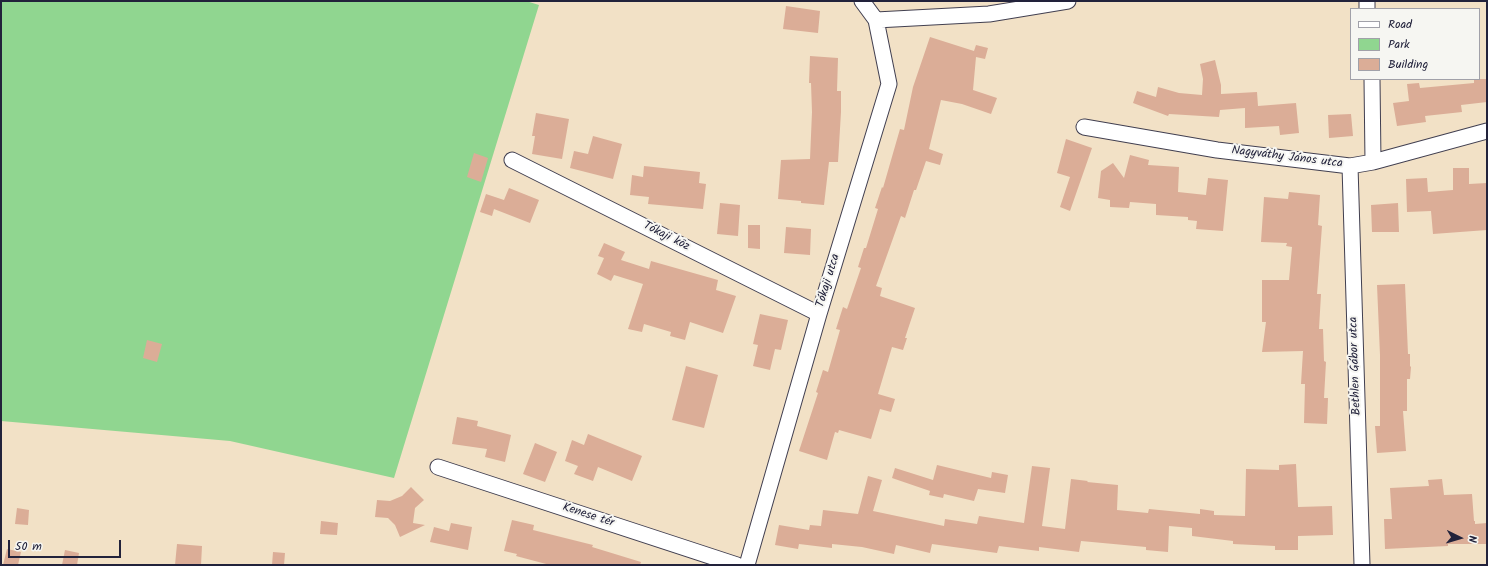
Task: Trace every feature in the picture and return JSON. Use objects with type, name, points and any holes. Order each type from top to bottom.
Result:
[{"type":"street","name":"Tókaji utca","points":[[747,565],[819,314],[889,84],[876,20],[862,1]]},
{"type":"street","points":[[876,20],[990,14],[1068,1]]},
{"type":"street","points":[[1372,80],[1373,162]]},
{"type":"street","name":"Nagyváthy János utca","points":[[1084,127],[1217,150],[1350,166],[1373,162],[1487,131]]},
{"type":"street","name":"Tókaji köz","points":[[512,160],[819,314]]},
{"type":"street","name":"Bethlen Gábor utca","points":[[1350,166],[1362,565]]},
{"type":"street","name":"Kenese tér","points":[[438,466],[737,565]]},
{"type":"green space","points":[[1,1],[526,1],[539,5],[394,478],[230,441],[1,421]]},
{"type":"building","points":[[786,6],[820,11],[818,33],[783,29]]},
{"type":"building","points":[[930,37],[974,51],[976,45],[988,48],[985,59],[976,57],[973,90],[997,98],[991,114],[962,104],[941,100],[929,149],[943,154],[940,165],[926,161],[916,190],[914,190],[905,218],[901,216],[876,286],[882,288],[880,296],[915,308],[905,338],[907,338],[903,350],[892,347],[878,394],[895,399],[891,412],[880,409],[871,439],[839,430],[838,433],[835,432],[827,460],[799,451],[818,393],[816,392],[823,370],[828,372],[840,330],[836,329],[843,307],[847,309],[861,268],[858,267],[864,248],[866,248],[878,209],[875,208],[882,187],[883,188],[900,129],[904,130],[913,87]]},
{"type":"building","points":[[810,56],[838,58],[837,91],[841,91],[841,112],[838,162],[829,162],[824,205],[778,199],[781,160],[810,159],[812,112],[811,83],[809,83]]},
{"type":"building","points":[[1215,60],[1221,85],[1221,94],[1257,92],[1258,106],[1296,103],[1299,133],[1280,135],[1279,126],[1245,128],[1245,108],[1220,110],[1219,117],[1169,114],[1168,116],[1133,103],[1137,91],[1156,97],[1158,87],[1179,93],[1202,95],[1203,79],[1200,64]]},
{"type":"building","points":[[1487,79],[1487,102],[1461,105],[1462,112],[1425,116],[1426,122],[1397,126],[1393,103],[1409,101],[1407,84],[1419,83],[1420,88],[1474,83],[1474,80]]},
{"type":"building","points":[[536,113],[569,119],[562,159],[532,154],[535,136],[532,136]]},
{"type":"building","points":[[1351,114],[1353,136],[1329,138],[1328,115]]},
{"type":"building","points":[[593,136],[622,144],[613,179],[570,168],[574,151],[588,154]]},
{"type":"building","points":[[1066,139],[1092,148],[1070,211],[1060,207],[1070,177],[1057,173]]},
{"type":"building","points":[[474,153],[488,158],[481,182],[467,177]]},
{"type":"building","points":[[1130,155],[1149,160],[1148,165],[1179,167],[1178,192],[1206,195],[1208,178],[1228,180],[1223,231],[1196,229],[1197,221],[1188,220],[1188,217],[1156,215],[1156,204],[1130,202],[1129,208],[1110,207],[1110,200],[1098,198],[1101,171],[1113,163],[1124,178]]},
{"type":"building","points":[[644,166],[700,172],[699,183],[706,184],[703,209],[648,204],[649,197],[630,195],[632,175],[643,177]]},
{"type":"building","points":[[1453,168],[1469,168],[1469,184],[1487,183],[1487,230],[1433,234],[1431,211],[1407,212],[1406,179],[1427,178],[1428,192],[1453,190]]},
{"type":"building","points":[[509,188],[539,200],[530,223],[494,209],[492,216],[480,212],[486,194],[504,200]]},
{"type":"building","points":[[1289,192],[1320,195],[1318,225],[1322,226],[1317,294],[1321,294],[1319,329],[1323,329],[1324,361],[1326,362],[1324,398],[1328,398],[1327,424],[1304,423],[1305,384],[1301,384],[1303,351],[1262,352],[1266,322],[1262,322],[1262,280],[1289,280],[1292,247],[1286,246],[1287,243],[1261,242],[1264,197],[1288,199]]},
{"type":"building","points":[[720,203],[740,205],[738,236],[717,234]]},
{"type":"building","points":[[1398,203],[1399,232],[1372,232],[1371,205]]},
{"type":"building","points":[[748,225],[760,225],[760,249],[748,248]]},
{"type":"building","points":[[786,227],[811,229],[810,255],[784,253]]},
{"type":"building","points":[[604,243],[625,252],[621,260],[649,269],[651,261],[718,280],[716,290],[736,296],[723,333],[690,322],[685,340],[670,336],[671,332],[644,324],[642,332],[628,329],[643,284],[614,275],[611,281],[597,274],[604,258],[598,256]]},
{"type":"building","points":[[1405,284],[1408,354],[1410,354],[1411,367],[1410,379],[1407,379],[1407,411],[1403,411],[1406,451],[1377,453],[1375,426],[1380,426],[1380,355],[1377,285]]},
{"type":"building","points":[[760,314],[788,320],[781,350],[775,349],[770,370],[753,366],[758,345],[753,344]]},
{"type":"building","points":[[147,340],[162,344],[157,362],[143,358]]},
{"type":"building","points":[[686,366],[718,375],[704,428],[672,420]]},
{"type":"building","points":[[457,417],[478,421],[477,426],[511,435],[505,462],[485,457],[487,449],[452,444]]},
{"type":"building","points":[[588,434],[642,456],[632,481],[598,467],[593,481],[574,474],[578,466],[565,461],[572,440],[584,445]]},
{"type":"building","points":[[535,443],[557,452],[545,482],[523,474]]},
{"type":"building","points":[[1296,464],[1298,507],[1332,506],[1333,535],[1298,536],[1298,550],[1275,550],[1275,546],[1233,544],[1233,541],[1192,536],[1192,528],[1169,526],[1168,552],[1146,550],[1146,547],[1081,541],[1079,552],[1039,547],[1039,551],[999,546],[997,553],[932,544],[930,553],[896,545],[894,554],[862,547],[832,544],[832,548],[799,544],[798,549],[775,545],[779,525],[809,530],[810,525],[821,526],[823,510],[858,514],[868,476],[882,480],[873,511],[944,526],[945,519],[977,524],[979,516],[1024,523],[1032,466],[1050,468],[1042,526],[1065,529],[1071,479],[1118,485],[1117,510],[1148,513],[1149,509],[1200,514],[1200,509],[1214,511],[1214,515],[1245,516],[1246,469],[1279,470],[1279,465]]},
{"type":"building","points":[[937,465],[991,478],[992,472],[1008,475],[1005,493],[978,489],[974,501],[944,494],[943,498],[929,495],[930,491],[892,478],[895,468],[933,480]]},
{"type":"building","points":[[1442,479],[1444,495],[1472,494],[1475,524],[1487,523],[1487,544],[1448,544],[1448,546],[1385,549],[1384,519],[1392,519],[1390,488],[1429,486],[1428,480]]},
{"type":"building","points":[[411,487],[424,500],[415,508],[413,523],[425,525],[400,537],[395,525],[388,518],[375,517],[377,500],[390,501],[402,496]]},
{"type":"building","points":[[17,508],[29,510],[28,525],[15,524]]},
{"type":"building","points":[[512,520],[534,525],[533,530],[593,545],[592,547],[641,562],[640,565],[550,565],[516,556],[517,554],[504,551]]},
{"type":"building","points":[[321,521],[338,523],[337,535],[320,534]]},
{"type":"building","points":[[451,523],[472,527],[468,550],[430,542],[434,527],[449,531]]},
{"type":"building","points":[[177,544],[202,546],[201,565],[175,565]]},
{"type":"building","points":[[7,549],[21,552],[18,565],[3,565]]},
{"type":"building","points":[[65,550],[79,553],[77,565],[62,565]]},
{"type":"building","points":[[273,552],[285,553],[284,565],[272,565]]}]
